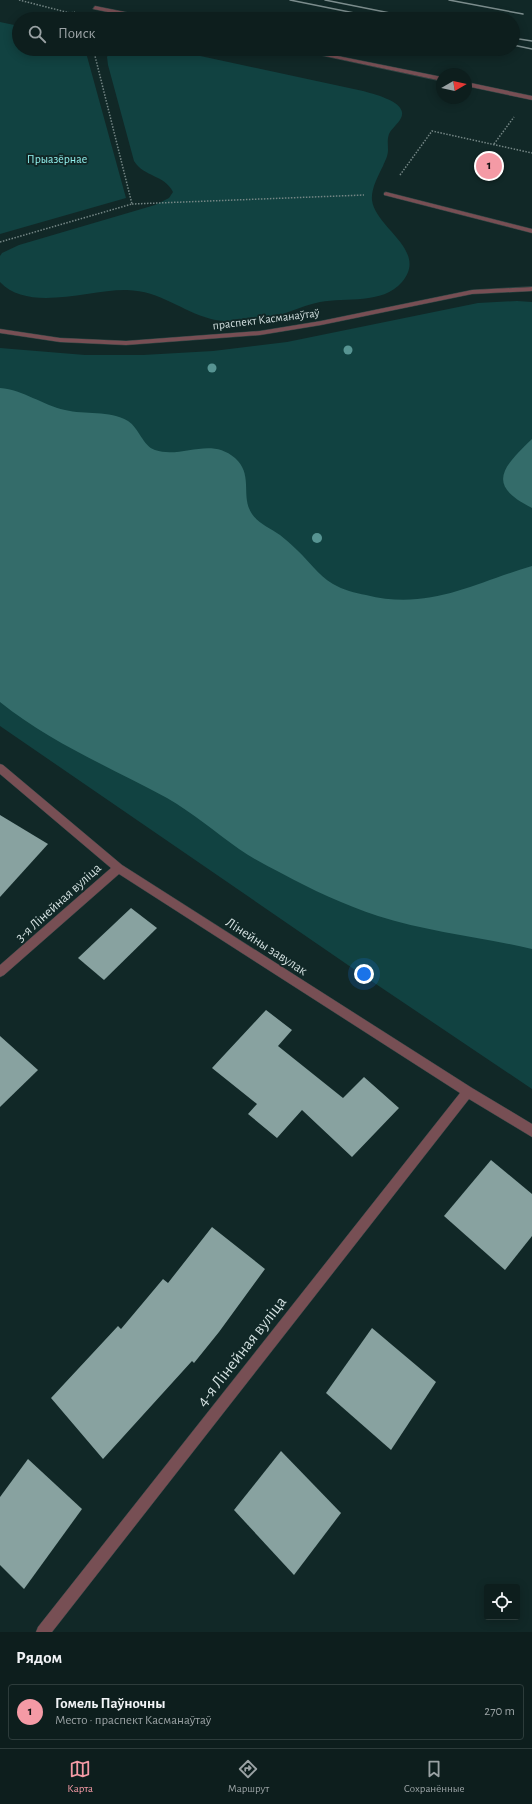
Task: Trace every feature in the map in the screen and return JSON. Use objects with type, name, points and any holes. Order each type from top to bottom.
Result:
[{"type":"street","points":[[96,8],[116,12]]},
{"type":"street","points":[[329,56],[436,78]]},
{"type":"street","points":[[472,85],[532,98]]},
{"type":"street","points":[[386,194],[532,231]]},
{"type":"street","name":"праспект Касманаўтаў","points":[[0,332],[60,340],[126,343],[253,334],[321,323],[472,292],[532,289]]},
{"type":"street","name":"Лінейны завулак","points":[[0,768],[118,868],[468,1092],[532,1131]]},
{"type":"street","name":"3-я Лінейная вуліца","points":[[0,972],[118,868]]},
{"type":"street","name":"4-я Лінейная вуліца","points":[[43,1632],[468,1092]]},
{"type":"path","points":[[20,0],[70,12]]},
{"type":"path","points":[[95,56],[132,204]]},
{"type":"path","points":[[494,144],[511,122]]},
{"type":"path","points":[[0,242],[132,204],[386,194],[432,131],[532,152]]},
{"type":"green space","name":"Прыазёрнае","points":[[0,22],[12,25],[12,56],[87,56],[126,198],[0,234]]},
{"type":"green space","points":[[200,56],[363,91],[395,103],[400,107],[402,112],[401,118],[389,134],[388,154],[377,178],[372,200],[375,210],[405,249],[409,260],[409,270],[402,282],[394,289],[374,297],[320,302],[263,320],[230,322],[211,319],[161,298],[139,291],[112,291],[43,298],[27,296],[12,291],[0,282],[0,256],[2,253],[19,245],[155,205],[169,198],[173,192],[165,182],[143,170],[134,161],[107,57]]},
{"type":"green space","points":[[517,301],[532,302],[532,1089],[361,974],[0,726],[0,348],[85,355],[143,355],[213,351],[287,342],[478,303]]},
{"type":"shaded area","points":[[0,388],[9,389],[65,410],[113,415],[121,418],[132,424],[147,445],[155,450],[175,452],[206,448],[225,452],[235,458],[244,471],[246,478],[247,500],[252,514],[261,523],[280,535],[328,580],[349,591],[389,599],[410,600],[451,593],[532,566],[532,949],[397,922],[353,907],[317,891],[254,859],[177,804],[60,742],[19,717],[0,702]]},
{"type":"shaded area","points":[[532,439],[532,508],[517,500],[508,491],[504,483],[504,475],[513,458]]},
{"type":"building","points":[[0,815],[48,844],[0,897]]},
{"type":"building","points":[[131,908],[157,928],[104,980],[78,958]]},
{"type":"building","points":[[266,1010],[292,1030],[278,1046],[343,1098],[364,1077],[399,1108],[352,1157],[302,1110],[277,1138],[248,1114],[257,1104],[212,1068]]},
{"type":"building","points":[[0,1036],[38,1070],[0,1107]]},
{"type":"building","points":[[491,1160],[532,1194],[532,1236],[505,1270],[444,1216]]},
{"type":"building","points":[[212,1227],[265,1269],[219,1332],[194,1363],[192,1361],[103,1459],[51,1398],[118,1326],[121,1329],[163,1279],[168,1283]]},
{"type":"building","points":[[372,1328],[436,1382],[391,1450],[326,1393]]},
{"type":"building","points":[[281,1451],[341,1513],[294,1575],[234,1510]]},
{"type":"building","points":[[28,1459],[82,1509],[24,1589],[0,1565],[0,1497]]},
{"type":"railway","points":[[290,0],[349,12]]},
{"type":"railway","points":[[325,0],[385,12]]},
{"type":"railway","points":[[449,0],[512,12]]},
{"type":"railway","points":[[520,39],[532,41]]},
{"type":"railway","points":[[520,46],[532,49]]},
{"type":"place","name":"Гомель Паўночны","points":[[489,166]]}]
